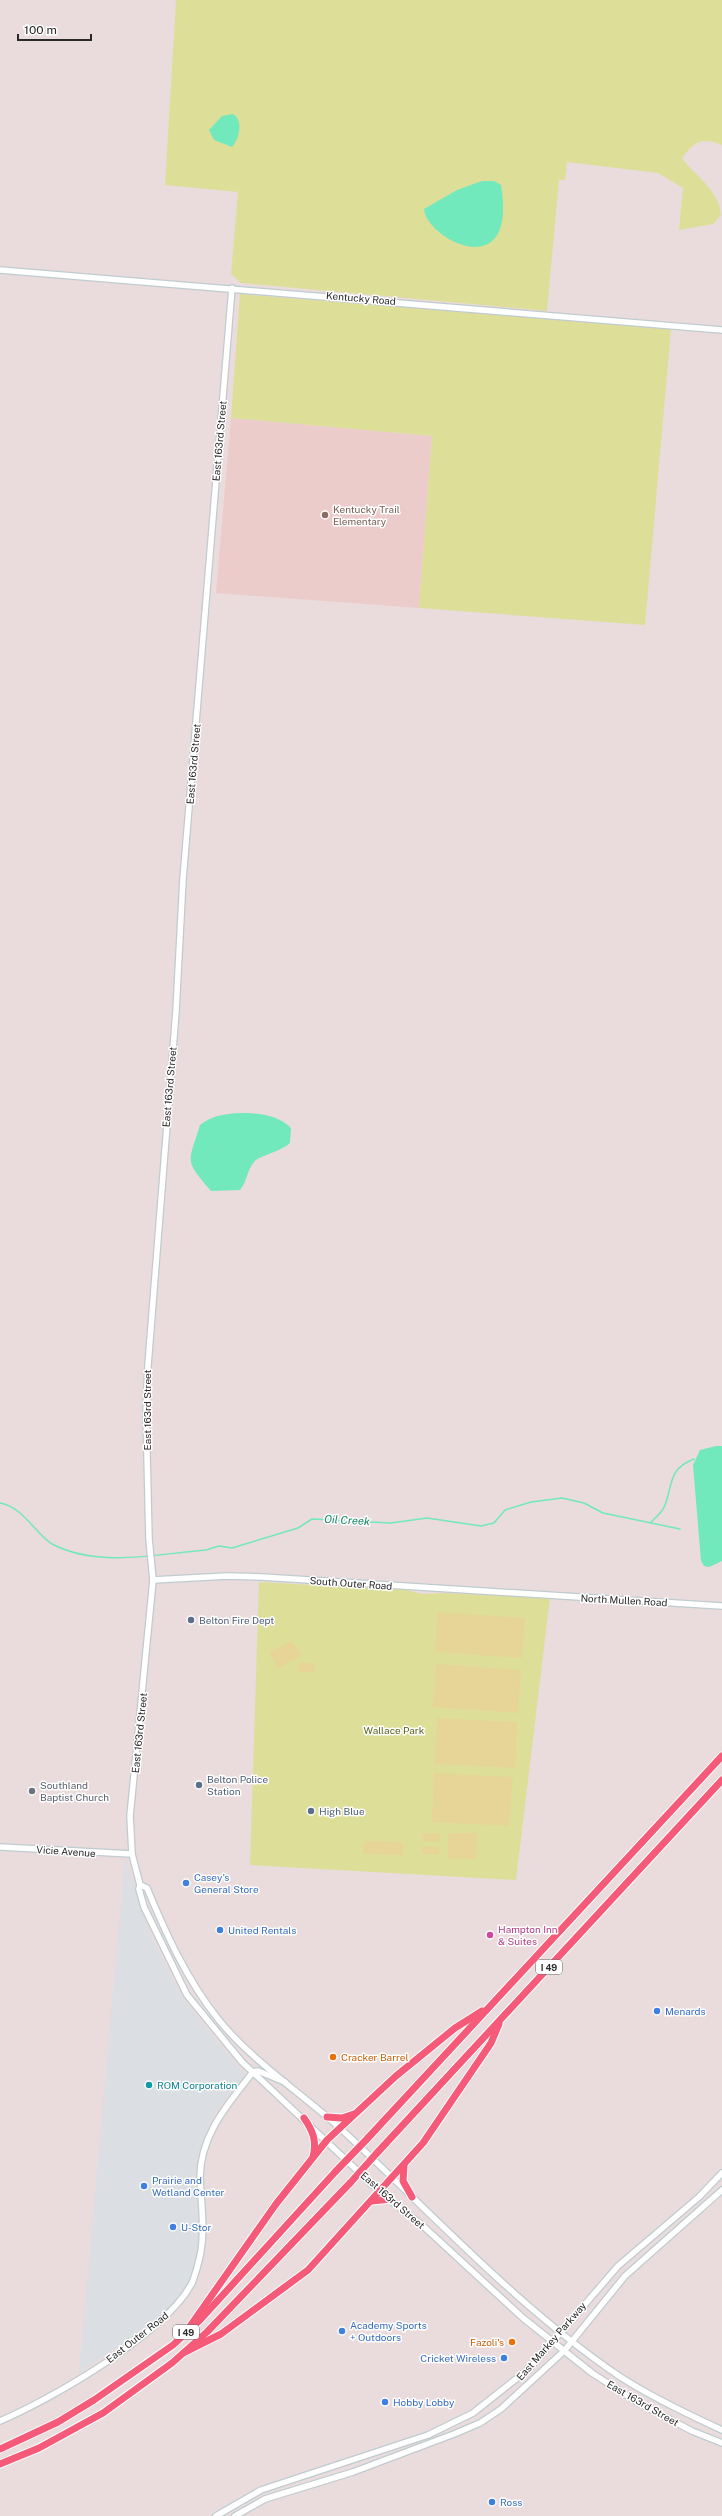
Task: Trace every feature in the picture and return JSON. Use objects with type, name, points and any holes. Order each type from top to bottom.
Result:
[{"type":"highway","name":"I 49","points":[[0,2449],[58,2422],[94,2400],[138,2371],[186,2332],[722,1756]]},
{"type":"highway","name":"I 49","points":[[0,2464],[38,2448],[103,2413],[134,2392],[185,2352],[207,2332],[350,2182],[722,1780]]},
{"type":"highway","points":[[186,2332],[232,2264],[327,2140],[341,2129],[396,2076],[444,2038],[491,2006]]},
{"type":"highway","points":[[185,2352],[221,2334],[308,2270],[423,2143],[492,2043],[500,2020]]},
{"type":"highway","points":[[327,2116],[342,2118],[352,2115],[365,2105]]},
{"type":"highway","points":[[304,2118],[311,2129],[315,2142],[312,2159]]},
{"type":"highway","points":[[404,2164],[403,2181],[412,2197]]},
{"type":"highway","points":[[371,2200],[391,2199]]},
{"type":"street","name":"Kentucky Road","points":[[0,270],[232,288],[722,330]]},
{"type":"street","name":"East 163rd Street","points":[[232,288],[185,863],[176,1011],[148,1365],[146,1412],[149,1539],[153,1580],[130,1816],[132,1854],[140,1885],[139,1889],[144,1907],[187,1995],[222,2039],[253,2072],[304,2118],[380,2192],[391,2199],[523,2318],[564,2351],[592,2373],[637,2402],[692,2431],[722,2443]]},
{"type":"street","name":"South Outer Road","points":[[153,1580],[227,1576],[262,1577],[548,1596]]},
{"type":"street","name":"North Mullen Road","points":[[548,1596],[722,1606]]},
{"type":"street","name":"Vicie Avenue","points":[[0,1847],[132,1854]]},
{"type":"street","name":"East 163rd Street","points":[[140,1885],[147,1888],[184,1970],[218,2019],[235,2038],[327,2116],[522,2301],[560,2332],[619,2376],[648,2393],[722,2430]]},
{"type":"street","points":[[253,2072],[258,2071],[287,2082]]},
{"type":"street","name":"East Outer Road","points":[[0,2421],[50,2396],[116,2355],[168,2313],[192,2283],[201,2250],[203,2230],[200,2176],[203,2154],[219,2116],[253,2072]]},
{"type":"street","name":"East Markey Parkway","points":[[216,2516],[261,2490],[414,2440],[473,2413],[514,2383],[530,2368],[618,2266],[699,2197],[722,2173]]},
{"type":"street","name":"East Markey Parkway","points":[[235,2516],[265,2499],[353,2472],[480,2423],[518,2396],[573,2341],[625,2276],[722,2190]]},
{"type":"shaded area","points":[[233,114],[238,121],[239,130],[235,144],[232,147],[214,140],[209,130],[222,116]]},
{"type":"shaded area","points":[[482,181],[494,181],[501,185],[503,217],[496,236],[485,245],[470,246],[454,241],[439,232],[429,221],[424,209],[457,190]]},
{"type":"shaded area","name":"Kentucky Trail Elementary","points":[[231,418],[432,436],[419,608],[216,593]]},
{"type":"shaded area","points":[[234,1113],[270,1116],[286,1124],[291,1128],[290,1143],[281,1149],[256,1160],[248,1172],[240,1190],[211,1191],[196,1173],[191,1161],[193,1147],[200,1125],[217,1116]]},
{"type":"shaded area","points":[[722,1446],[722,1561],[709,1567],[704,1566],[701,1561],[693,1465],[700,1450]]},
{"type":"shaded area","points":[[437,1612],[525,1618],[522,1658],[435,1652]]},
{"type":"shaded area","points":[[291,1641],[301,1653],[298,1658],[277,1669],[269,1652]]},
{"type":"shaded area","points":[[298,1663],[314,1663],[314,1672],[298,1672]]},
{"type":"shaded area","points":[[436,1664],[521,1670],[518,1713],[433,1707]]},
{"type":"shaded area","points":[[437,1718],[517,1722],[515,1768],[434,1764]]},
{"type":"shaded area","points":[[434,1773],[513,1777],[509,1826],[432,1822]]},
{"type":"shaded area","points":[[423,1833],[440,1833],[440,1842],[423,1841]]},
{"type":"shaded area","points":[[448,1833],[477,1833],[476,1859],[448,1858]]},
{"type":"shaded area","points":[[364,1841],[403,1842],[403,1855],[363,1854]]},
{"type":"shaded area","points":[[422,1846],[440,1847],[439,1855],[422,1854]]},
{"type":"shaded area","points":[[125,1857],[150,1934],[175,1984],[188,2006],[245,2075],[215,2112],[199,2153],[195,2176],[199,2229],[197,2251],[189,2281],[172,2306],[142,2331],[79,2373]]},
{"type":"green space","points":[[176,0],[722,0],[722,145],[709,141],[699,142],[695,144],[682,158],[712,191],[720,206],[721,215],[713,224],[679,230],[683,188],[658,173],[567,162],[565,180],[559,180],[547,311],[241,283],[231,274],[238,192],[165,185]]},
{"type":"green space","points":[[240,294],[671,329],[645,625],[419,608],[432,436],[231,418]]},
{"type":"green space","name":"Wallace Park","points":[[259,1582],[406,1590],[422,1594],[444,1593],[550,1598],[516,1880],[250,1865]]},
{"type":"waterway","points":[[651,1522],[663,1510],[676,1472],[680,1467],[694,1459]]},
{"type":"waterway","name":"Oil Creek","points":[[0,1503],[23,1515],[40,1534],[52,1544],[89,1556],[108,1558],[128,1558],[206,1550],[219,1546],[232,1548],[298,1528],[312,1519],[391,1523],[427,1518],[481,1526],[494,1523],[505,1510],[531,1502],[562,1498],[584,1503],[603,1513],[680,1529]]},
{"type":"place","name":"Kentucky Trail Elementary","points":[[325,515]]},
{"type":"place","name":"Belton Fire Dept","points":[[191,1620]]},
{"type":"place","name":"Belton Police Station","points":[[199,1785]]},
{"type":"place","name":"Southland Baptist Church","points":[[32,1791]]},
{"type":"place","name":"High Blue","points":[[311,1811]]},
{"type":"place","name":"Casey's General Store","points":[[186,1883]]},
{"type":"place","name":"United Rentals","points":[[220,1930]]},
{"type":"place","name":"Hampton Inn & Suites","points":[[490,1935]]},
{"type":"place","name":"Menards","points":[[657,2011]]},
{"type":"place","name":"Cracker Barrel","points":[[333,2057]]},
{"type":"place","name":"ROM Corporation","points":[[149,2085]]},
{"type":"place","name":"Prairie and Wetland Center","points":[[144,2186]]},
{"type":"place","name":"U-Stor","points":[[173,2227]]},
{"type":"place","name":"Academy Sports + Outdoors","points":[[342,2331]]},
{"type":"place","name":"Fazoli's","points":[[512,2342]]},
{"type":"place","name":"Cricket Wireless","points":[[504,2358]]},
{"type":"place","name":"Hobby Lobby","points":[[385,2402]]},
{"type":"place","name":"Ross","points":[[492,2502]]}]
